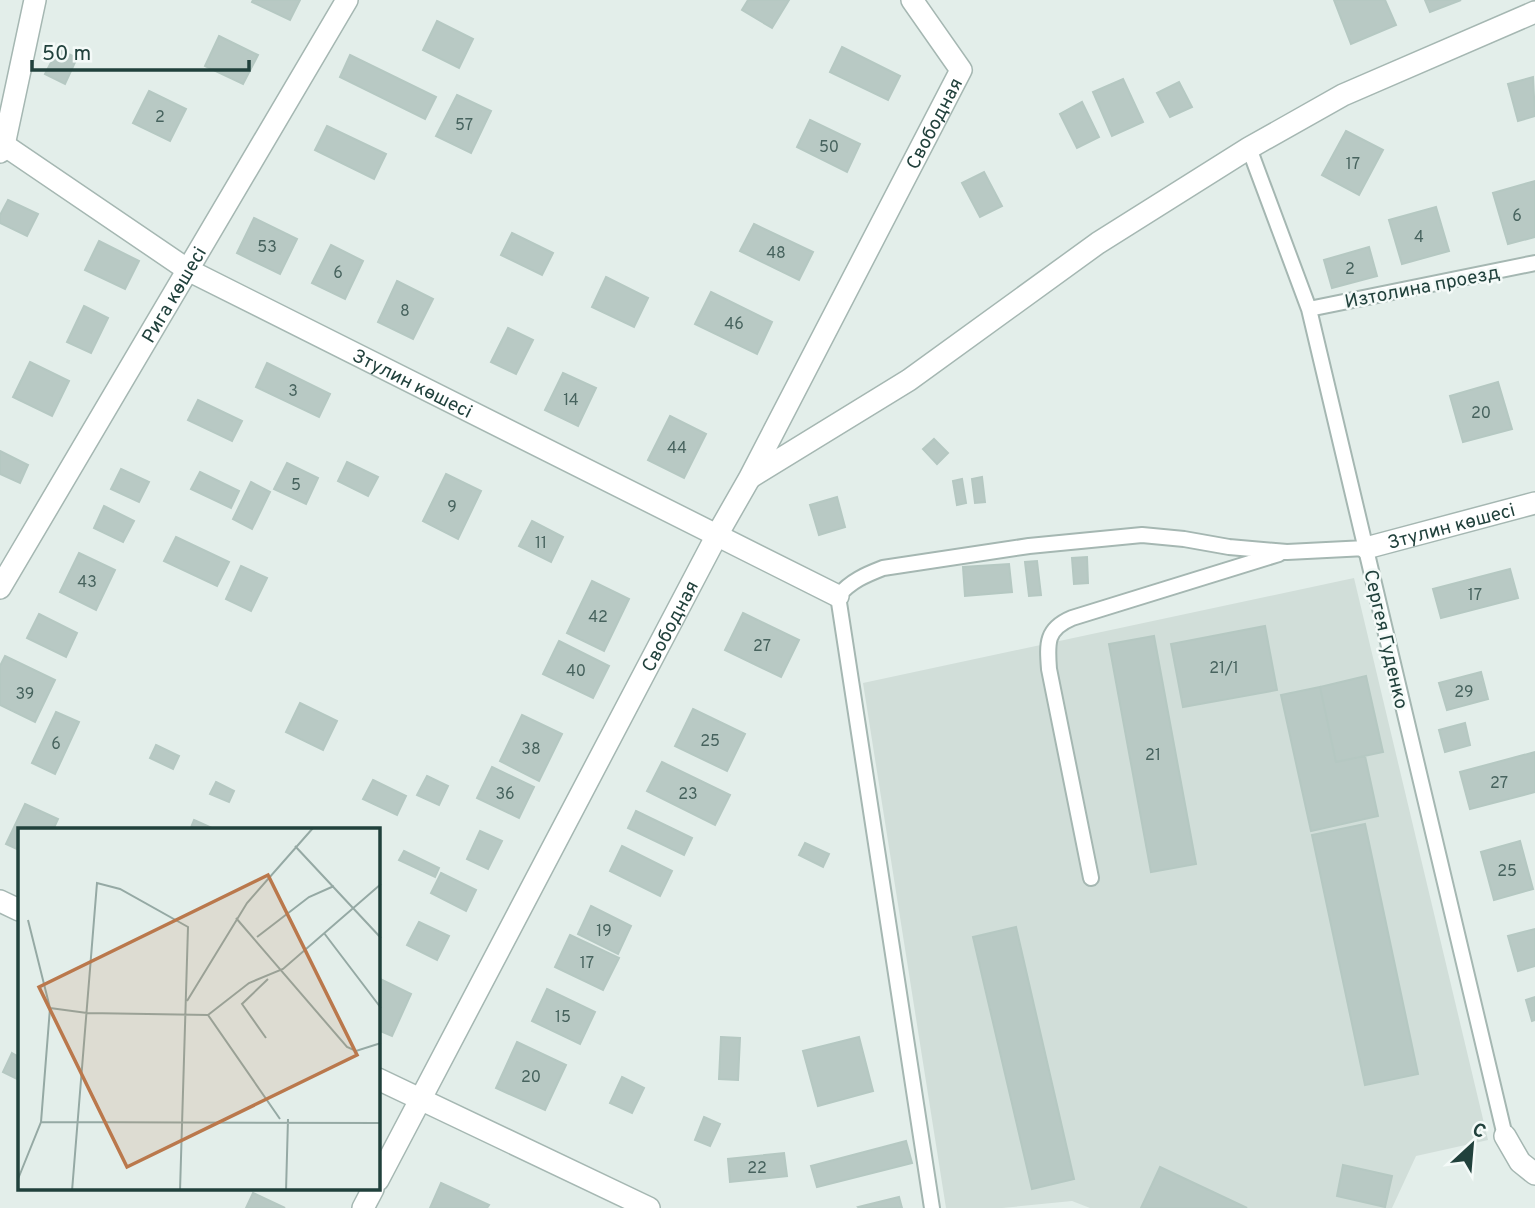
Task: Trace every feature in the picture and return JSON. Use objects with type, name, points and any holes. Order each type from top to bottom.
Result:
[{"type":"street","points":[[2,148],[35,0]]},
{"type":"street","name":"Рига көшесі","points":[[0,588],[347,0]]},
{"type":"street","name":"Свободная","points":[[380,1176],[961,70],[912,0]]},
{"type":"street","points":[[749,478],[909,380],[1098,243],[1249,148],[1343,95],[1535,12]]},
{"type":"street","name":"Зтулин көшесі","points":[[2,148],[188,270],[838,596]]},
{"type":"street","name":"Зтулин көшесі","points":[[1366,548],[1535,503]]},
{"type":"street","points":[[0,901],[18,910]]},
{"type":"street","points":[[380,1080],[649,1208]]},
{"type":"street","points":[[1505,1136],[1520,1162],[1535,1174]]},
{"type":"street","points":[[363,1208],[372,1190]]},
{"type":"lane","name":"Сергея Гуденко","points":[[1249,148],[1309,309],[1505,1136]]},
{"type":"lane","name":"Изтолина проезд","points":[[1309,309],[1535,263]]},
{"type":"lane","points":[[932,1208],[838,596],[848,584],[883,568],[1029,546],[1142,535],[1287,552],[1366,548]]},
{"type":"lane","points":[[1091,878],[1049,669],[1047,652],[1053,629],[1072,618],[1287,552]]},
{"type":"shaded area","points":[[1354,578],[1488,1140],[1416,1156],[1392,1208],[1090,1208],[1072,1201],[1002,1208],[946,1208],[863,683]]},
{"type":"building","points":[[300,0],[290,20],[252,2]]},
{"type":"building","points":[[748,0],[789,0],[772,28],[742,10]]},
{"type":"building","points":[[1334,0],[1385,0],[1396,25],[1351,44]]},
{"type":"building","points":[[1425,0],[1461,0],[1430,12]]},
{"type":"building","points":[[437,21],[473,39],[459,68],[423,50]]},
{"type":"building","points":[[219,36],[258,55],[243,84],[205,66]]},
{"type":"building","points":[[842,47],[900,76],[888,100],[830,72]]},
{"type":"building","points":[[58,49],[77,58],[65,84],[45,74]]},
{"type":"building","points":[[350,55],[436,97],[425,119],[340,77]]},
{"type":"building","points":[[1533,77],[1535,116],[1518,121],[1508,84]]},
{"type":"building","points":[[1123,79],[1143,122],[1112,136],[1093,92]]},
{"type":"building","points":[[1179,82],[1192,107],[1170,117],[1157,93]]},
{"type":"building","points":[[149,91],[186,109],[170,141],[133,123]]},
{"type":"building","points":[[457,95],[491,111],[471,153],[436,136]]},
{"type":"building","points":[[1082,102],[1099,137],[1077,148],[1060,114]]},
{"type":"building","points":[[810,120],[860,144],[847,172],[797,147]]},
{"type":"building","points":[[327,126],[386,154],[374,179],[315,150]]},
{"type":"building","points":[[1346,131],[1383,150],[1359,195],[1322,175]]},
{"type":"building","points":[[984,172],[1002,206],[980,217],[962,183]]},
{"type":"building","points":[[1535,181],[1535,237],[1508,244],[1493,193]]},
{"type":"building","points":[[8,200],[38,214],[27,236],[0,223],[0,215]]},
{"type":"building","points":[[1436,207],[1449,251],[1402,264],[1389,220]]},
{"type":"building","points":[[254,218],[297,239],[280,274],[237,253]]},
{"type":"building","points":[[754,224],[813,252],[799,280],[740,251]]},
{"type":"building","points":[[512,233],[553,253],[542,275],[501,255]]},
{"type":"building","points":[[99,241],[139,261],[125,289],[85,270]]},
{"type":"building","points":[[331,245],[363,261],[345,299],[312,283]]},
{"type":"building","points":[[1369,247],[1377,276],[1332,288],[1324,260]]},
{"type":"building","points":[[606,277],[648,298],[634,327],[592,307]]},
{"type":"building","points":[[397,281],[433,299],[413,339],[378,322]]},
{"type":"building","points":[[711,292],[772,322],[757,354],[695,324]]},
{"type":"building","points":[[84,306],[108,318],[91,353],[67,342]]},
{"type":"building","points":[[508,328],[533,340],[516,374],[491,362]]},
{"type":"building","points":[[30,362],[69,381],[52,416],[13,397]]},
{"type":"building","points":[[267,363],[330,394],[319,417],[256,387]]},
{"type":"building","points":[[563,373],[596,388],[578,426],[545,410]]},
{"type":"building","points":[[1498,382],[1512,429],[1463,442],[1450,396]]},
{"type":"building","points":[[198,400],[242,421],[232,441],[188,420]]},
{"type":"building","points":[[670,416],[706,434],[684,478],[648,460]]},
{"type":"building","points":[[934,439],[948,453],[937,464],[923,449]]},
{"type":"building","points":[[0,451],[28,465],[20,483],[0,474]]},
{"type":"building","points":[[347,462],[378,477],[368,496],[338,481]]},
{"type":"building","points":[[287,463],[318,478],[306,504],[274,489]]},
{"type":"building","points":[[121,469],[149,482],[139,502],[111,489]]},
{"type":"building","points":[[200,472],[239,491],[231,508],[191,489]]},
{"type":"building","points":[[446,474],[481,491],[458,539],[423,521]]},
{"type":"building","points":[[982,477],[985,502],[975,503],[972,479]]},
{"type":"building","points":[[962,479],[966,503],[957,505],[953,481]]},
{"type":"building","points":[[251,482],[270,492],[252,529],[233,519]]},
{"type":"building","points":[[837,497],[845,527],[819,535],[810,505]]},
{"type":"building","points":[[104,506],[134,521],[123,542],[94,528]]},
{"type":"building","points":[[532,521],[563,537],[551,562],[519,546]]},
{"type":"building","points":[[176,537],[229,562],[217,586],[164,561]]},
{"type":"building","points":[[79,553],[115,570],[96,610],[60,592]]},
{"type":"building","points":[[1087,557],[1088,583],[1074,584],[1072,558]]},
{"type":"building","points":[[1037,561],[1041,595],[1029,596],[1025,562]]},
{"type":"building","points":[[1009,564],[1012,592],[965,596],[963,567]]},
{"type":"building","points":[[241,566],[267,578],[251,611],[226,599]]},
{"type":"building","points":[[1510,569],[1518,598],[1441,618],[1433,589]]},
{"type":"building","points":[[592,581],[629,599],[604,651],[567,633]]},
{"type":"building","points":[[743,613],[799,640],[781,677],[725,650]]},
{"type":"building","points":[[39,614],[77,633],[66,657],[27,638]]},
{"type":"building","points":[[1265,626],[1277,690],[1183,707],[1171,644]]},
{"type":"building","points":[[1154,636],[1196,864],[1151,872],[1109,644]]},
{"type":"building","points":[[559,641],[609,666],[593,698],[543,674]]},
{"type":"building","points":[[5,656],[55,680],[35,722],[0,705],[0,666]]},
{"type":"building","points":[[1481,672],[1488,699],[1447,710],[1439,683]]},
{"type":"building","points":[[1366,676],[1383,752],[1336,762],[1320,687]]},
{"type":"building","points":[[1320,687],[1336,762],[1365,756],[1378,816],[1311,831],[1281,695]]},
{"type":"building","points":[[300,703],[337,721],[323,750],[286,732]]},
{"type":"building","points":[[693,709],[745,734],[727,771],[675,746]]},
{"type":"building","points":[[56,712],[79,722],[55,774],[32,763]]},
{"type":"building","points":[[522,715],[562,734],[539,781],[500,761]]},
{"type":"building","points":[[1465,723],[1470,745],[1445,752],[1439,730]]},
{"type":"building","points":[[156,745],[179,756],[173,769],[150,758]]},
{"type":"building","points":[[1535,752],[1535,792],[1470,809],[1460,772]]},
{"type":"building","points":[[662,762],[730,795],[715,825],[647,791]]},
{"type":"building","points":[[492,767],[534,787],[519,818],[477,798]]},
{"type":"building","points":[[427,776],[448,786],[439,805],[417,795]]},
{"type":"building","points":[[373,780],[406,796],[397,815],[363,799]]},
{"type":"building","points":[[216,782],[234,791],[229,802],[210,794]]},
{"type":"building","points":[[25,804],[58,819],[54,828],[18,828],[18,850],[6,844]]},
{"type":"building","points":[[636,811],[692,838],[684,855],[628,828]]},
{"type":"building","points":[[194,820],[212,828],[191,828]]},
{"type":"building","points":[[1365,824],[1418,1074],[1365,1085],[1312,835]]},
{"type":"building","points":[[480,831],[502,841],[488,869],[467,859]]},
{"type":"building","points":[[1520,841],[1533,889],[1494,900],[1481,852]]},
{"type":"building","points":[[805,843],[829,854],[823,867],[799,855]]},
{"type":"building","points":[[622,846],[672,871],[660,896],[610,871]]},
{"type":"building","points":[[404,851],[439,868],[435,877],[399,860]]},
{"type":"building","points":[[441,873],[476,890],[466,911],[431,893]]},
{"type":"building","points":[[591,906],[631,926],[618,954],[578,934]]},
{"type":"building","points":[[419,922],[449,936],[437,960],[407,945]]},
{"type":"building","points":[[1016,927],[1074,1179],[1032,1189],[973,937]]},
{"type":"building","points":[[1535,929],[1535,966],[1518,971],[1508,936]]},
{"type":"building","points":[[570,935],[619,958],[603,990],[555,967]]},
{"type":"building","points":[[380,979],[411,994],[392,1036],[380,1031]]},
{"type":"building","points":[[547,989],[595,1012],[580,1044],[532,1021]]},
{"type":"building","points":[[1535,997],[1535,1020],[1532,1021],[1526,1000]]},
{"type":"building","points":[[721,1037],[740,1038],[738,1080],[719,1079]]},
{"type":"building","points":[[859,1037],[873,1091],[818,1106],[803,1051]]},
{"type":"building","points":[[517,1042],[566,1065],[545,1110],[496,1088]]},
{"type":"building","points":[[12,1053],[18,1056],[18,1080],[3,1072]]},
{"type":"building","points":[[622,1077],[644,1088],[632,1113],[610,1103]]},
{"type":"building","points":[[704,1117],[720,1124],[710,1146],[695,1140]]},
{"type":"building","points":[[906,1141],[912,1163],[817,1187],[811,1166]]},
{"type":"building","points":[[784,1153],[787,1176],[730,1182],[728,1159]]},
{"type":"building","points":[[1343,1165],[1392,1176],[1385,1207],[1337,1196]]},
{"type":"building","points":[[1160,1167],[1247,1208],[1141,1208]]},
{"type":"building","points":[[441,1183],[489,1205],[487,1208],[430,1208]]},
{"type":"building","points":[[253,1193],[285,1208],[246,1208]]},
{"type":"building","points":[[899,1197],[902,1208],[858,1207]]}]
